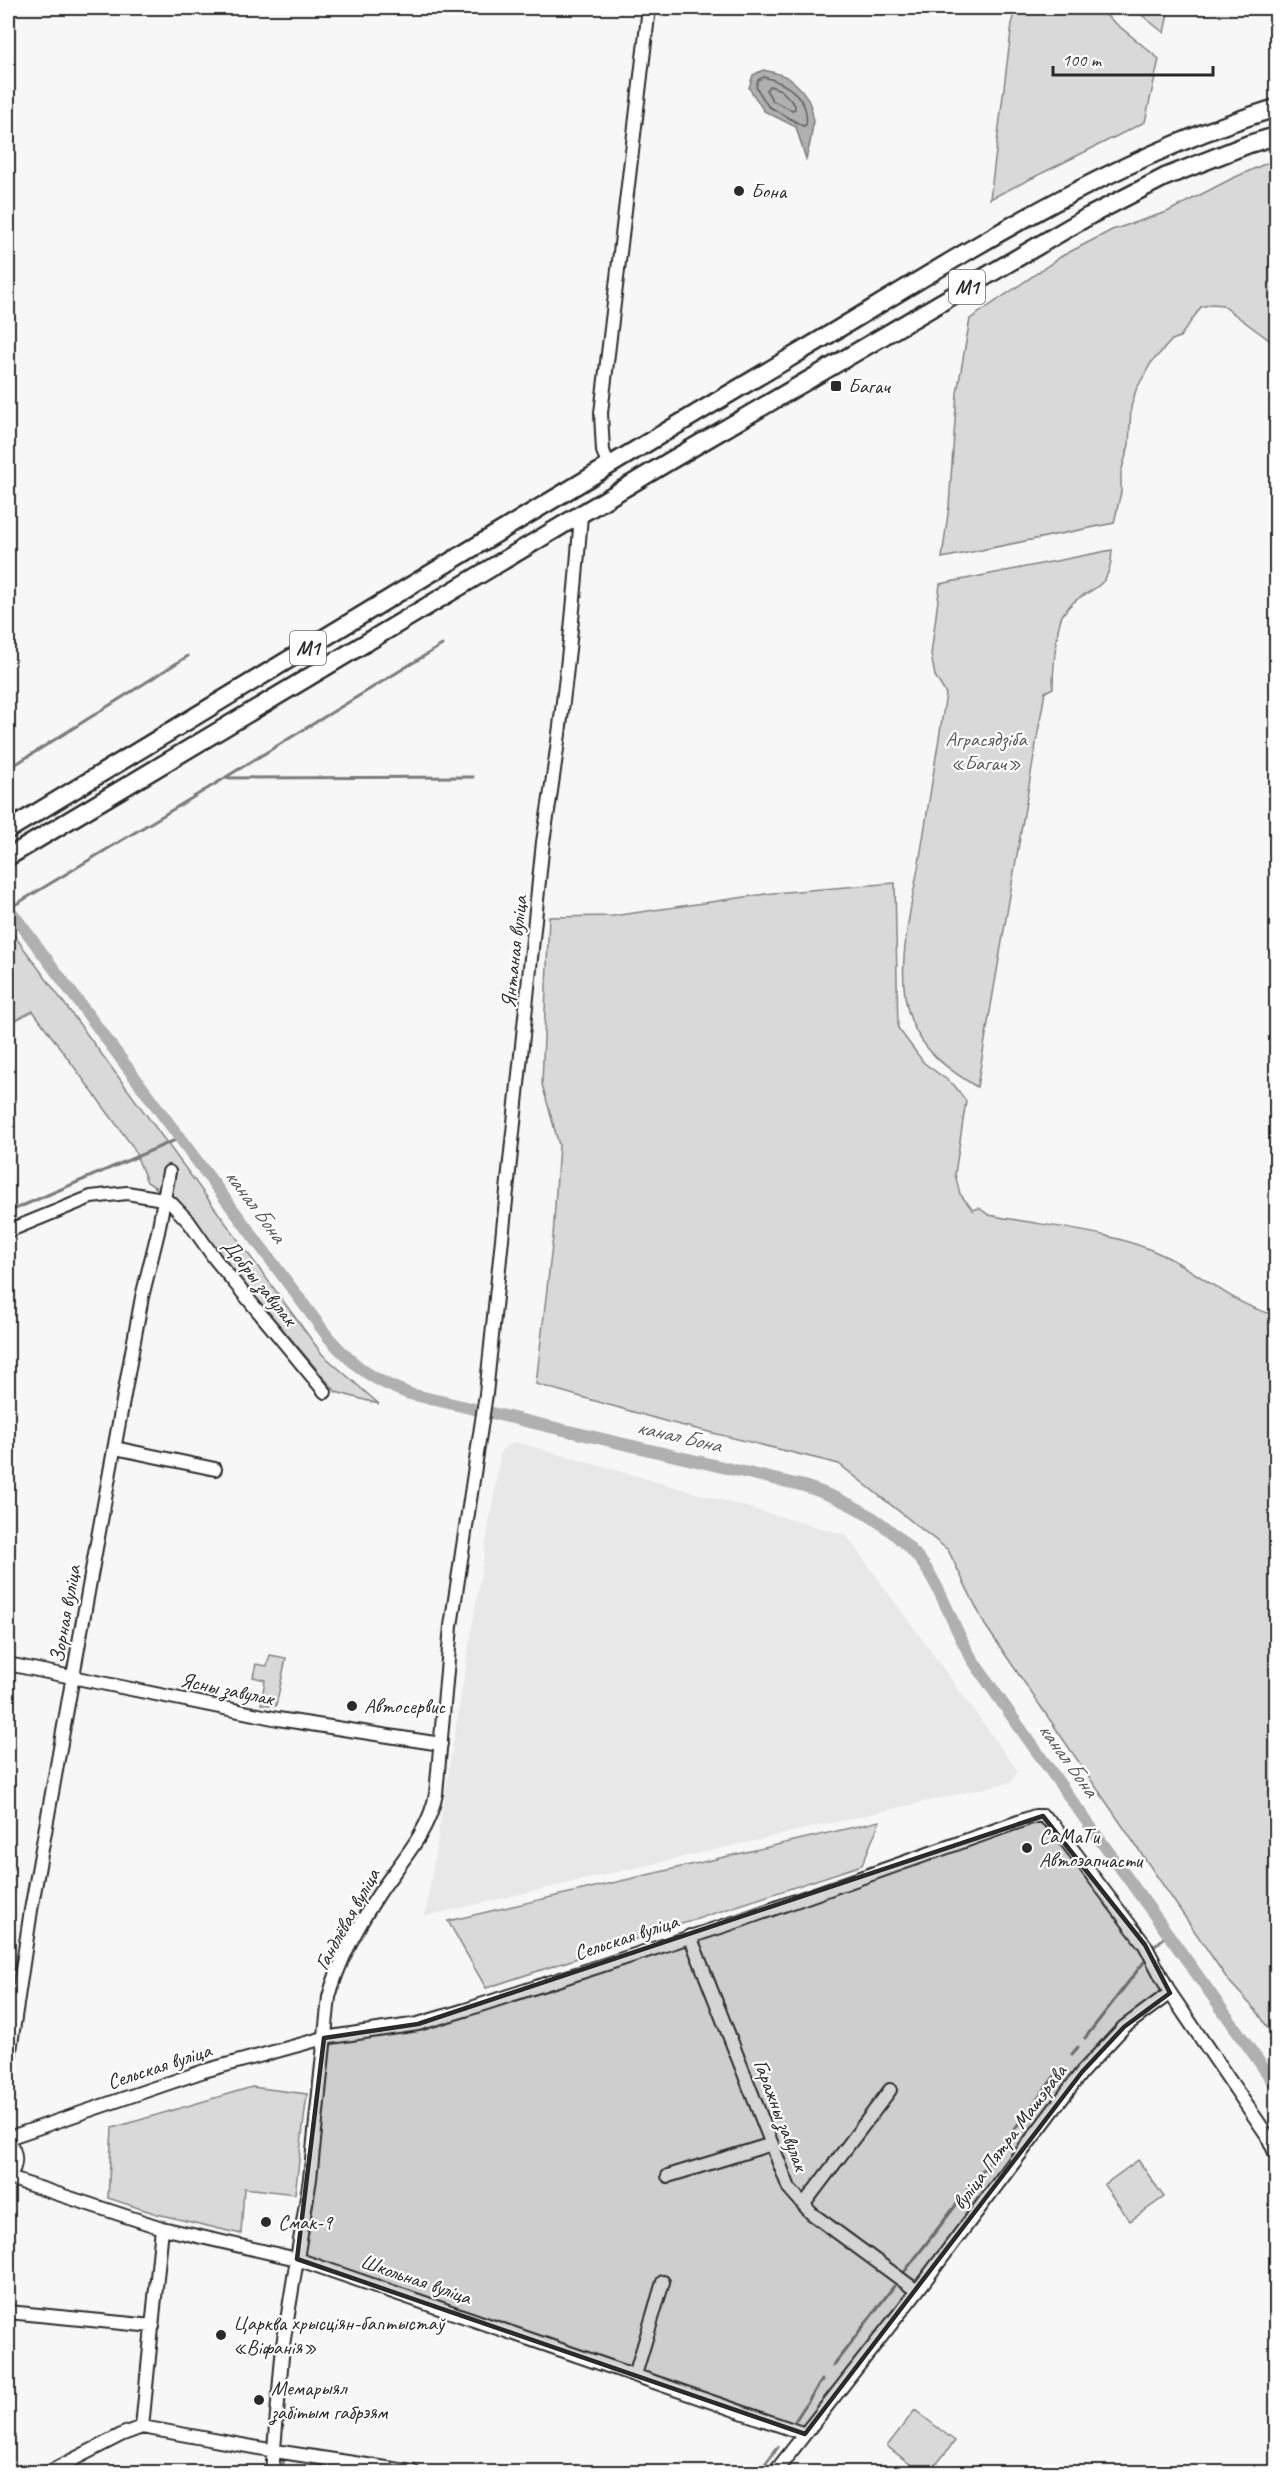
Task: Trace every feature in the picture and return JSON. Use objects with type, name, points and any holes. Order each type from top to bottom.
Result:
[{"type":"highway","name":"М1","points":[[8,830],[609,466],[1073,191],[1149,154],[1234,120],[1276,108]]},
{"type":"highway","name":"М1","points":[[8,858],[581,515],[1089,216],[1165,177],[1249,144],[1276,136]]},
{"type":"street","points":[[609,466],[603,451],[601,413],[649,8]]},
{"type":"street","name":"Янтаная вуліца","points":[[486,1394],[543,842],[555,766],[571,630],[581,515]]},
{"type":"street","name":"Зорная вуліца","points":[[8,2064],[10,2029],[31,1910],[142,1297],[158,1232],[169,1172]]},
{"type":"street","points":[[8,1231],[91,1197],[127,1193],[163,1199]]},
{"type":"street","name":"Добры завулак","points":[[163,1199],[171,1203],[189,1222],[214,1259],[325,1392]]},
{"type":"street","name":"Гандлёвая вуліца","points":[[272,2472],[283,2345],[310,2179],[329,1997],[335,1973],[380,1892],[425,1827],[432,1810],[441,1744],[452,1626],[486,1394]]},
{"type":"street","points":[[115,1448],[215,1469]]},
{"type":"street","name":"Ясны завулак","points":[[8,1664],[278,1719],[441,1744]]},
{"type":"street","name":"Сельская вуліца","points":[[8,2139],[204,2071],[324,2038],[418,2024],[690,1936],[1035,1816],[1043,1816],[1054,1825],[1145,1945],[1170,1993]]},
{"type":"street","name":"Гаражны завулак","points":[[690,1936],[789,2188],[811,2213],[917,2291]]},
{"type":"street","points":[[1170,1993],[1267,2135],[1276,2155]]},
{"type":"street","name":"вуліца Пятра Машэрава","points":[[775,2472],[917,2291],[1082,2072],[1124,2027],[1170,1993]]},
{"type":"street","points":[[804,2204],[890,2090]]},
{"type":"street","points":[[8,2139],[16,2158],[14,2168],[8,2178]]},
{"type":"street","points":[[668,2176],[772,2144]]},
{"type":"street","name":"Школьная вуліца","points":[[8,2178],[162,2228],[297,2259],[805,2434]]},
{"type":"street","points":[[142,2427],[162,2228]]},
{"type":"street","points":[[635,2375],[663,2282]]},
{"type":"street","points":[[8,2312],[153,2326]]},
{"type":"street","points":[[49,2472],[123,2434],[142,2427],[274,2451],[412,2472]]},
{"type":"highlighted area","points":[[1043,1816],[1145,1945],[1170,1993],[1124,2027],[1082,2072],[805,2434],[297,2259],[324,2038],[418,2024]]},
{"type":"shaded area","points":[[515,1442],[846,1535],[1018,1771],[1011,1782],[425,1916],[501,1450]]},
{"type":"green space","points":[[1014,8],[1097,8],[1159,59],[1145,122],[990,199]]},
{"type":"green space","points":[[1133,8],[1169,8],[1164,33]]},
{"type":"green space","points":[[1276,159],[1276,345],[1222,305],[1212,304],[1201,307],[1180,337],[1172,340],[1151,363],[1136,390],[1131,407],[1129,445],[1121,472],[1121,492],[1114,523],[942,558],[949,506],[957,393],[970,319],[1062,256],[1112,230],[1167,212]]},
{"type":"green space","name":"Аграсядзіба «Багач»","points":[[1112,550],[1110,566],[1101,584],[1071,604],[1063,614],[1058,628],[1053,688],[1045,692],[977,1087],[947,1067],[922,1042],[911,1020],[904,982],[909,918],[946,694],[935,676],[931,655],[940,584]]},
{"type":"green space","points":[[895,883],[898,1028],[924,1063],[954,1085],[966,1101],[955,1174],[960,1194],[973,1210],[979,1208],[989,1215],[1080,1230],[1146,1248],[1180,1264],[1233,1298],[1276,1315],[1276,2041],[1259,2014],[1228,1980],[985,1625],[948,1550],[839,1464],[668,1422],[536,1384],[553,1237],[559,1145],[542,1084],[549,917],[613,916],[773,893]]},
{"type":"green space","points":[[8,930],[14,935],[322,1354],[379,1404],[336,1392],[181,1204],[147,1182],[133,1147],[33,1011],[8,1024]]},
{"type":"green space","points":[[270,1655],[286,1658],[276,1706],[261,1704],[265,1680],[253,1677],[256,1664],[267,1666]]},
{"type":"green space","points":[[880,1821],[862,1865],[486,1988],[448,1921]]},
{"type":"green space","points":[[252,2087],[307,2094],[295,2194],[244,2188],[241,2234],[157,2214],[108,2198],[112,2128]]},
{"type":"green space","points":[[1138,2160],[1164,2197],[1130,2221],[1104,2185]]},
{"type":"green space","points":[[915,2410],[955,2441],[930,2472],[920,2472],[887,2446]]},
{"type":"water","points":[[763,70],[790,79],[800,88],[811,106],[813,126],[806,159],[796,127],[764,111],[749,88],[753,75]]},
{"type":"waterway","points":[[226,777],[442,645]]},
{"type":"waterway","points":[[8,769],[188,656]]},
{"type":"waterway","points":[[8,909],[225,778],[473,777]]},
{"type":"waterway","name":"канал Бона","points":[[8,907],[328,1337],[365,1372],[410,1394],[804,1486],[864,1512],[903,1542],[925,1566],[976,1665],[1276,2086]]},
{"type":"waterway","points":[[8,1212],[180,1138]]},
{"type":"waterway","points":[[1155,1946],[1169,1933]]},
{"type":"waterway","points":[[1085,2038],[1144,1962]]},
{"type":"waterway","points":[[1072,2054],[1078,2047]]},
{"type":"waterway","points":[[1004,2143],[1061,2068]]},
{"type":"waterway","points":[[977,2177],[993,2157]]},
{"type":"waterway","points":[[905,2271],[970,2187]]},
{"type":"waterway","points":[[833,2366],[894,2286]]},
{"type":"waterway","points":[[795,2421],[822,2380]]},
{"type":"waterway","points":[[759,2472],[778,2447]]},
{"type":"waterway","points":[[282,2472],[283,2462],[286,2459],[299,2461]]},
{"type":"place","name":"Бона","points":[[739,191]]},
{"type":"place","name":"Багач","points":[[836,386]]},
{"type":"place","name":"Автосервис","points":[[352,1706]]},
{"type":"place","name":"СаМаТи Автоэапчасти","points":[[1027,1848]]},
{"type":"place","name":"Смак-9","points":[[266,2222]]},
{"type":"place","name":"Царква хрысціян-баптыстаў «Віфанія»","points":[[221,2335]]},
{"type":"place","name":"Мемарыял забітым габрэям","points":[[259,2400]]}]
